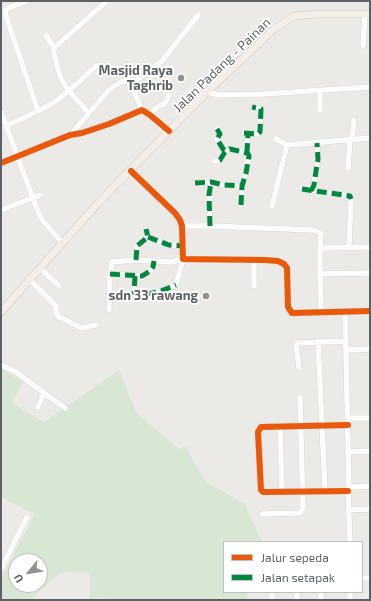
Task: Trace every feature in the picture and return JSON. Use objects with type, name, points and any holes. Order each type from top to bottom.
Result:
[{"type":"main road","name":"Jalan Padang - Painan","points":[[1,312],[99,202],[207,92],[274,29],[294,16],[317,14],[368,14]]},
{"type":"street","points":[[27,1],[8,8],[5,13],[38,111]]},
{"type":"street","points":[[54,48],[106,1]]},
{"type":"street","points":[[363,46],[368,14]]},
{"type":"street","points":[[131,84],[162,61],[198,15]]},
{"type":"street","points":[[46,35],[54,48],[54,54],[61,78],[69,91],[89,113]]},
{"type":"street","points":[[6,126],[53,103],[69,91],[96,66]]},
{"type":"street","points":[[70,135],[116,85],[126,81],[131,84],[142,110],[170,131]]},
{"type":"street","points":[[207,92],[218,95],[264,94],[370,87]]},
{"type":"street","points":[[320,90],[320,110]]},
{"type":"street","points":[[150,115],[157,107],[164,104],[169,95]]},
{"type":"street","points":[[241,205],[242,186],[249,156],[247,153],[246,133],[259,134],[261,129],[261,109],[252,107]]},
{"type":"street","points":[[1,163],[70,135],[82,133],[109,124],[142,110]]},
{"type":"street","points":[[1,112],[38,212],[62,242]]},
{"type":"street","points":[[348,169],[354,120]]},
{"type":"street","points":[[217,129],[220,134],[217,139],[226,152]]},
{"type":"street","points":[[276,139],[287,145],[370,138]]},
{"type":"street","points":[[311,191],[314,185],[318,158],[317,143]]},
{"type":"street","points":[[272,206],[287,145]]},
{"type":"street","points":[[215,160],[220,160],[230,149],[247,153]]},
{"type":"street","points":[[131,171],[175,213],[182,226],[184,246],[183,259],[176,285],[161,291],[144,295],[136,295],[134,292],[135,276]]},
{"type":"street","points":[[195,184],[211,182],[224,185],[242,186]]},
{"type":"street","points":[[210,226],[209,196],[211,182]]},
{"type":"street","points":[[302,189],[350,196],[349,247]]},
{"type":"street","points":[[1,210],[40,195]]},
{"type":"street","points":[[182,226],[313,230],[321,233],[321,312]]},
{"type":"street","points":[[146,229],[148,237]]},
{"type":"street","points":[[148,237],[169,245],[184,246]]},
{"type":"street","points":[[136,260],[137,246],[148,237]]},
{"type":"street","points":[[320,248],[370,247]]},
{"type":"street","points":[[109,310],[110,274],[112,262],[136,260],[172,262],[183,259],[278,261],[284,264],[287,268],[288,307],[292,313],[370,311]]},
{"type":"street","points":[[254,260],[254,286]]},
{"type":"street","points":[[110,274],[135,276],[145,275],[153,267],[154,261]]},
{"type":"street","points":[[40,268],[59,286]]},
{"type":"street","points":[[320,274],[370,273]]},
{"type":"street","points":[[29,279],[54,303],[57,308],[56,313],[59,317],[82,328],[96,325]]},
{"type":"street","points":[[345,312],[350,541]]},
{"type":"street","points":[[318,341],[325,490]]},
{"type":"street","points":[[299,368],[297,344],[300,342],[346,341]]},
{"type":"street","points":[[347,350],[370,349]]},
{"type":"street","points":[[1,365],[16,372],[65,408]]},
{"type":"street","points":[[38,407],[44,393]]},
{"type":"street","points":[[262,514],[301,512],[303,509],[300,397]]},
{"type":"street","points":[[348,418],[370,418]]},
{"type":"street","points":[[348,425],[261,427],[258,432],[261,490],[263,492],[303,491],[348,489],[370,486]]},
{"type":"street","points":[[280,426],[282,491]]},
{"type":"street","points":[[348,452],[370,451]]},
{"type":"street","points":[[349,510],[370,509]]},
{"type":"street","points":[[1,569],[27,517]]},
{"type":"green space","points":[[1,368],[23,382],[12,403],[44,422],[119,370],[136,412],[179,449],[185,446],[205,481],[245,504],[262,541],[223,541],[223,593],[247,593],[246,600],[90,599],[90,573],[61,572],[48,584],[48,553],[15,553],[35,514],[1,497]]},
{"type":"green space","points":[[8,566],[8,593],[38,593],[30,600],[1,600],[1,579]]},
{"type":"marked path","points":[[244,133],[258,134],[260,132],[261,109],[252,107]]},
{"type":"marked path","points":[[217,129],[220,134],[217,139],[225,152]]},
{"type":"marked path","points":[[247,153],[248,133]]},
{"type":"marked path","points":[[311,191],[314,185],[318,159],[317,143]]},
{"type":"marked path","points":[[195,183],[211,182],[224,185],[242,186],[249,156],[247,153],[230,149],[225,152],[220,160],[215,161]]},
{"type":"marked path","points":[[210,226],[209,195],[211,182]]},
{"type":"marked path","points":[[241,205],[242,186]]},
{"type":"marked path","points":[[302,189],[350,196],[351,199]]},
{"type":"marked path","points":[[136,260],[137,246],[148,237],[146,229]]},
{"type":"marked path","points":[[148,237],[169,245],[184,246]]},
{"type":"marked path","points":[[110,274],[142,276],[150,271],[153,267],[154,261]]},
{"type":"marked path","points":[[135,276],[134,292],[139,296],[161,291],[176,285]]},
{"type":"cycle path","points":[[1,163],[70,135],[82,133],[109,124],[142,110],[169,131]]},
{"type":"cycle path","points":[[131,171],[175,213],[180,220],[182,226],[183,259],[278,261],[284,264],[287,268],[288,307],[292,313],[370,311]]},
{"type":"cycle path","points":[[348,425],[261,427],[258,432],[261,490],[263,492],[348,491]]},
{"type":"place","name":"Masjid Raya Taghrib","points":[[181,78]]},
{"type":"place","name":"sdn 33 rawang","points":[[206,296]]}]
